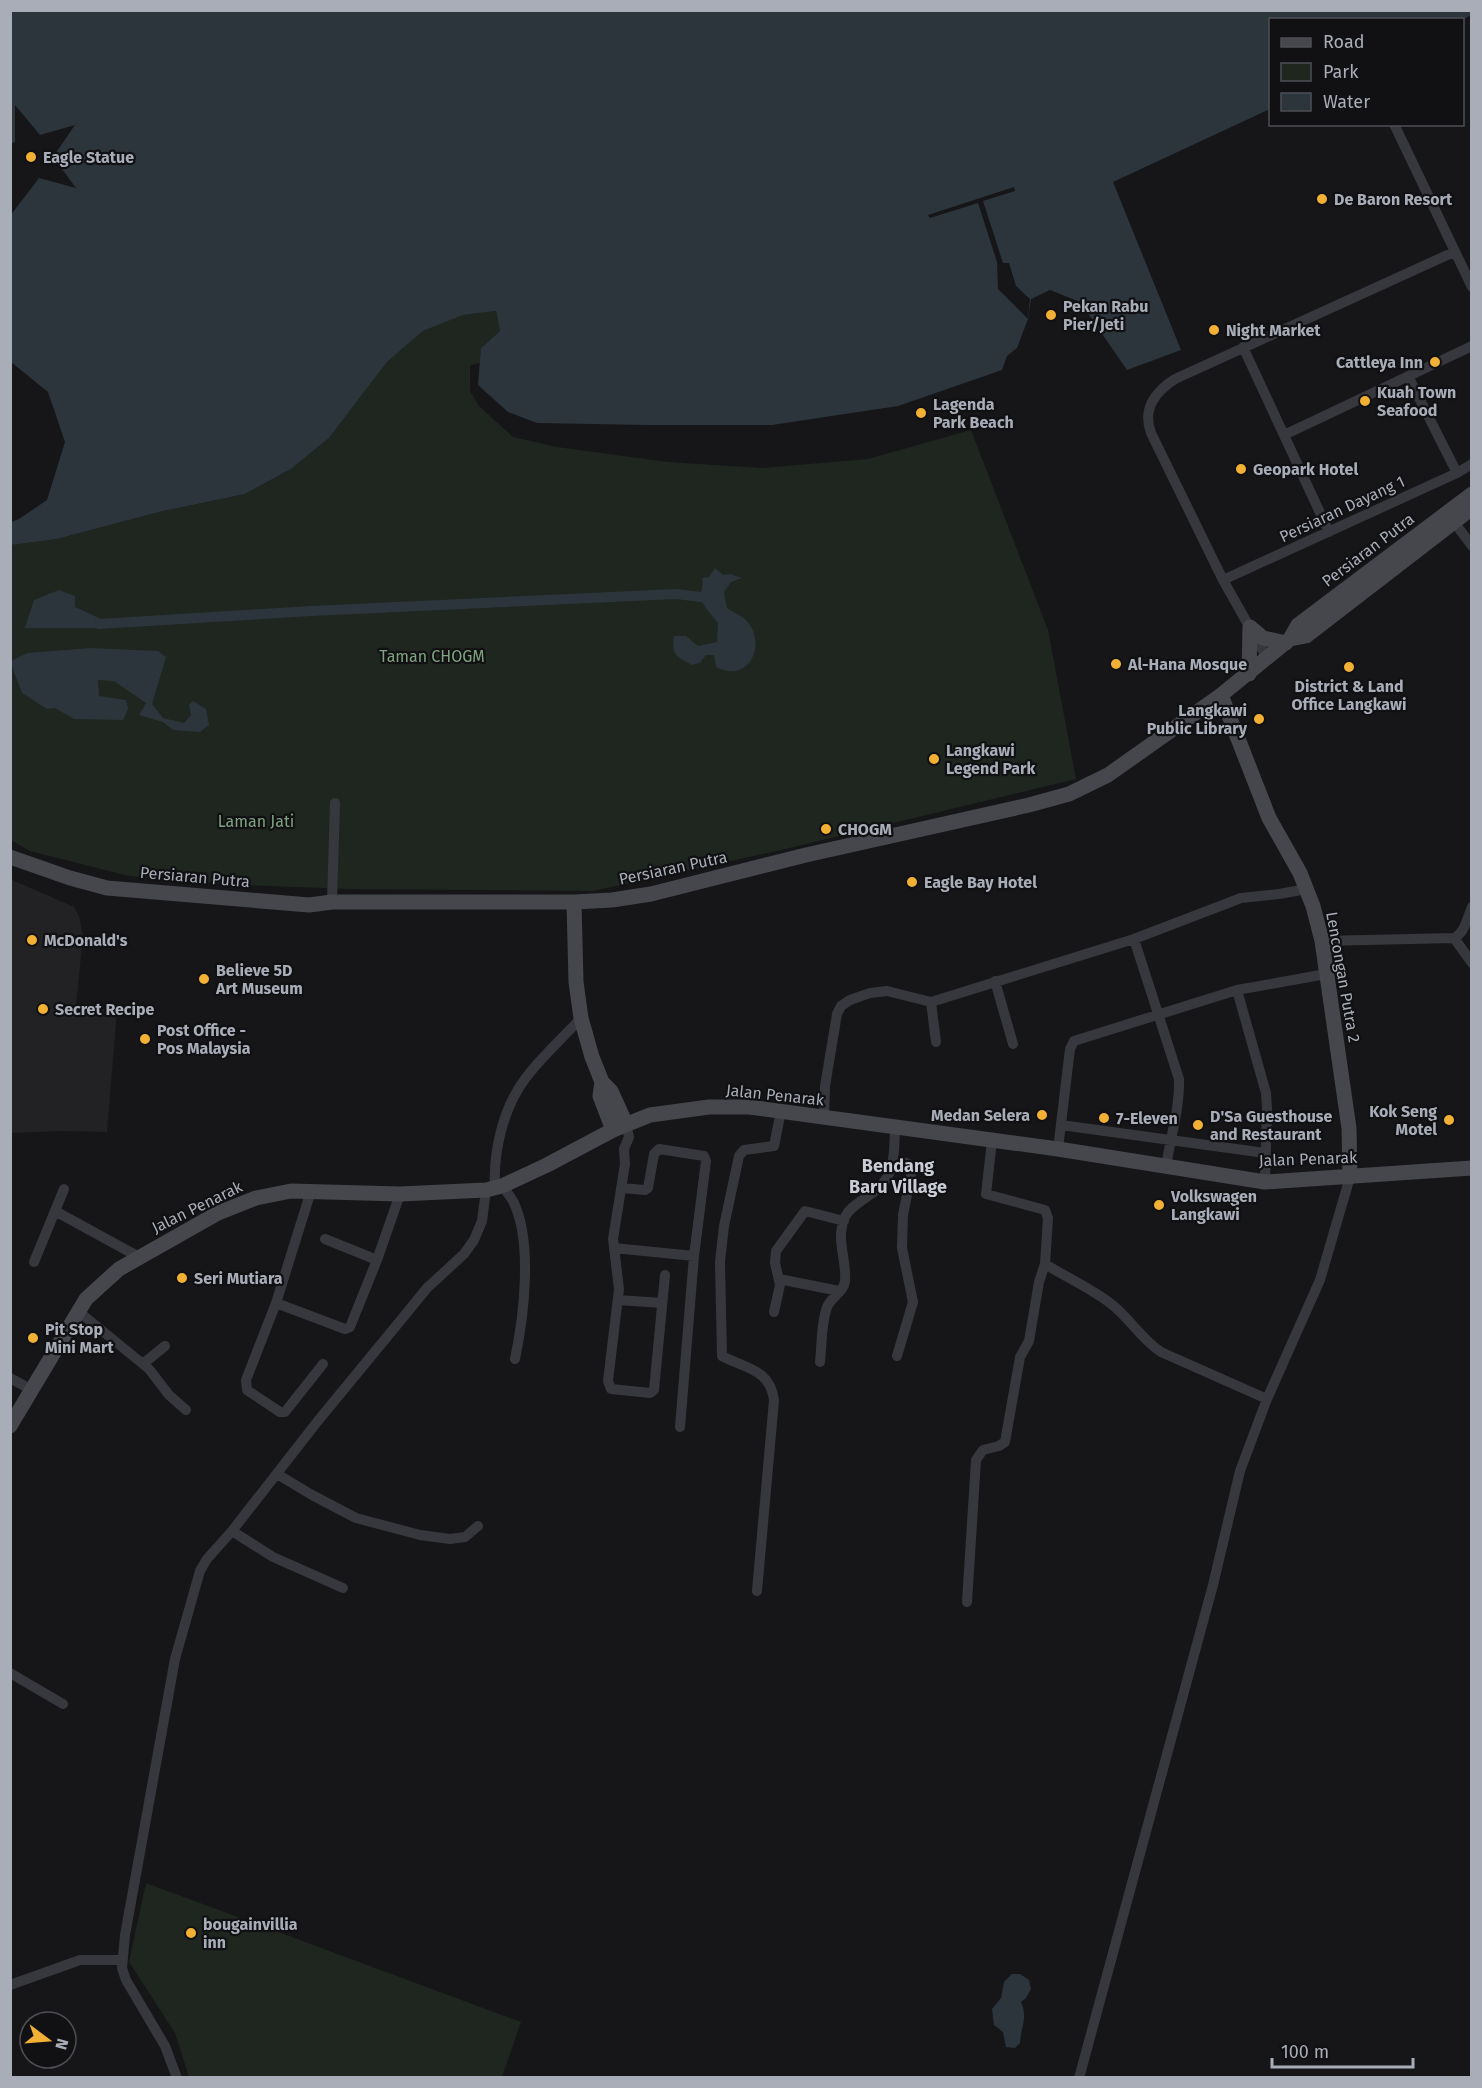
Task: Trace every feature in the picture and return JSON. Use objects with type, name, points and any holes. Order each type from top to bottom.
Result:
[{"type":"main road","name":"Persiaran Putra","points":[[10,857],[107,888],[309,905],[332,902],[574,902],[612,900],[651,894],[806,855],[1029,805],[1069,794],[1108,775],[1249,674],[1288,641],[1298,625],[1472,494]]},
{"type":"main road","name":"Persiaran Putra","points":[[1288,641],[1306,636],[1472,508]]},
{"type":"main road","points":[[1250,627],[1263,638],[1288,641]]},
{"type":"main road","points":[[1249,674],[1250,627]]},
{"type":"main road","name":"Lencongan Putra 2","points":[[1221,695],[1269,818],[1307,889],[1322,941],[1349,1128],[1350,1177]]},
{"type":"main road","points":[[574,902],[576,982],[581,1018],[602,1082],[611,1091],[609,1102],[591,1141]]},
{"type":"main road","points":[[609,1102],[650,1115]]},
{"type":"main road","points":[[609,1102],[620,1127]]},
{"type":"main road","name":"Jalan Penarak","points":[[10,1426],[86,1299],[119,1269],[190,1227],[256,1198],[282,1192],[400,1194],[494,1188],[547,1165],[620,1127],[650,1115],[728,1106],[781,1111],[1058,1149],[1264,1182],[1472,1168]]},
{"type":"street","points":[[1395,126],[1472,287]]},
{"type":"street","points":[[1267,658],[1223,580],[1148,425],[1150,406],[1159,392],[1175,379],[1454,252]]},
{"type":"street","points":[[1284,435],[1472,346]]},
{"type":"street","points":[[1243,347],[1329,532]]},
{"type":"street","points":[[1408,376],[1457,473]]},
{"type":"street","name":"Persiaran Dayang 1","points":[[1223,580],[1457,473],[1472,464]]},
{"type":"street","points":[[1454,522],[1472,546]]},
{"type":"street","points":[[332,902],[335,803]]},
{"type":"street","points":[[824,1118],[825,1086],[837,1014],[841,1006],[850,1000],[870,993],[887,991],[932,1002],[1134,939],[1241,898],[1307,889]]},
{"type":"street","points":[[1322,941],[1454,938],[1458,937],[1462,931],[1472,907]]},
{"type":"street","points":[[1454,938],[1472,963]]},
{"type":"street","points":[[1134,939],[1179,1079],[1179,1096],[1166,1167]]},
{"type":"street","points":[[1058,1149],[1070,1049],[1074,1041],[1237,990],[1326,974]]},
{"type":"street","points":[[995,981],[1013,1044]]},
{"type":"street","points":[[1237,990],[1266,1093],[1264,1182]]},
{"type":"street","points":[[932,1002],[936,1042]]},
{"type":"street","points":[[177,2078],[165,2046],[126,1980],[122,1960],[175,1659],[200,1571],[207,1559],[427,1288],[464,1254],[474,1240],[494,1188],[498,1145],[515,1095],[525,1078],[581,1018]]},
{"type":"street","points":[[757,1591],[774,1400],[773,1388],[759,1373],[722,1356],[720,1262],[724,1226],[739,1156],[744,1150],[774,1146],[781,1111]]},
{"type":"street","points":[[1061,1125],[1265,1153]]},
{"type":"street","points":[[620,1127],[617,1140],[624,1149],[626,1164],[614,1225],[619,1289],[608,1381],[611,1389],[650,1392],[656,1387],[665,1275]]},
{"type":"street","points":[[820,1362],[828,1304],[844,1286],[840,1237],[844,1221],[852,1208],[884,1185],[894,1160],[895,1128]]},
{"type":"street","points":[[967,1602],[976,1460],[983,1450],[1005,1442],[1020,1357],[1029,1341],[1039,1281],[1045,1264],[1048,1218],[1045,1210],[986,1194],[992,1141]]},
{"type":"street","points":[[621,1188],[645,1190],[648,1188],[654,1155],[659,1149],[698,1153],[704,1156],[706,1161],[694,1256],[680,1427]]},
{"type":"street","points":[[894,1160],[907,1163],[912,1170],[903,1215],[902,1248],[913,1302],[897,1356]]},
{"type":"street","points":[[1079,2078],[1213,1585],[1240,1471],[1267,1399],[1320,1280],[1350,1177]]},
{"type":"street","points":[[494,1188],[513,1200],[524,1243],[524,1293],[521,1331],[515,1359]]},
{"type":"street","points":[[34,1262],[64,1189]]},
{"type":"street","points":[[311,1191],[276,1303],[246,1380],[247,1390],[280,1412],[285,1412],[322,1364]]},
{"type":"street","points":[[276,1303],[348,1329],[377,1260],[400,1194]]},
{"type":"street","points":[[55,1211],[140,1257]]},
{"type":"street","points":[[774,1312],[779,1294],[775,1263],[776,1251],[805,1211],[844,1221]]},
{"type":"street","points":[[325,1239],[377,1260]]},
{"type":"street","points":[[614,1248],[694,1256]]},
{"type":"street","points":[[1045,1264],[1110,1303],[1127,1317],[1152,1346],[1161,1352],[1267,1399]]},
{"type":"street","points":[[779,1280],[839,1291]]},
{"type":"street","points":[[618,1300],[662,1303]]},
{"type":"street","points":[[78,1311],[144,1363],[169,1395],[186,1410]]},
{"type":"street","points":[[144,1363],[165,1346]]},
{"type":"street","points":[[11,1380],[32,1390]]},
{"type":"street","points":[[277,1474],[356,1518],[420,1535],[450,1539],[465,1537],[478,1526]]},
{"type":"street","points":[[232,1531],[273,1557],[343,1588]]},
{"type":"street","points":[[10,1672],[63,1704]]},
{"type":"street","points":[[10,1985],[80,1960],[122,1960]]},
{"type":"shaded area","points":[[10,879],[74,907],[79,916],[83,936],[76,1006],[117,1011],[107,1132],[11,1133]]},
{"type":"green space","name":"Taman CHOGM","points":[[496,311],[500,331],[481,348],[480,363],[470,365],[470,391],[479,406],[513,437],[557,447],[668,462],[761,468],[868,459],[971,430],[1048,630],[1076,779],[777,851],[593,891],[350,889],[241,885],[129,876],[30,851],[11,840],[10,545],[57,539],[159,512],[245,494],[291,469],[329,438],[387,362],[423,331],[463,315]]},
{"type":"green space","points":[[146,1883],[521,2022],[502,2077],[189,2077],[175,2033],[129,1962]]},
{"type":"water","points":[[11,11],[1471,11],[1471,15],[1464,19],[1269,18],[1269,109],[1113,182],[1181,350],[1127,370],[1080,302],[1050,290],[1031,299],[1028,319],[1017,348],[1007,356],[1002,370],[898,406],[772,425],[537,423],[508,412],[478,385],[481,348],[500,331],[496,311],[463,315],[423,331],[387,362],[329,438],[291,469],[245,494],[159,512],[57,539],[11,545],[11,522],[47,500],[65,442],[48,392],[11,362],[10,216],[39,178],[76,188],[53,157],[75,125],[40,135],[15,105],[15,142],[11,144]]},
{"type":"water","points":[[715,568],[723,575],[730,574],[742,578],[731,582],[724,592],[727,608],[746,620],[755,640],[752,659],[738,670],[728,671],[716,667],[714,655],[706,655],[700,663],[692,665],[678,657],[673,647],[674,636],[686,636],[698,646],[717,642],[718,623],[703,604],[701,595],[702,578],[709,577]]},
{"type":"water","points":[[59,590],[75,596],[75,607],[101,619],[98,628],[25,628],[34,600]]},
{"type":"water","points":[[91,648],[158,651],[166,657],[152,704],[163,718],[184,723],[191,715],[189,705],[193,701],[206,709],[209,725],[200,732],[173,730],[163,722],[139,715],[146,703],[114,681],[98,680],[99,696],[126,700],[128,709],[123,720],[74,719],[55,708],[47,709],[22,693],[11,661],[27,653]]},
{"type":"water","points":[[1012,1974],[1020,1974],[1029,1980],[1031,1989],[1021,2002],[1024,2012],[1023,2022],[1020,2043],[1015,2048],[1006,2047],[1003,2032],[994,2025],[992,2009],[1001,1998],[1004,1982]]},
{"type":"pier","points":[[1014,187],[1015,191],[983,201],[1003,263],[1009,263],[1016,286],[1030,299],[1028,319],[998,289],[997,262],[978,203],[930,218],[928,215]]},
{"type":"waterway","points":[[99,624],[311,611],[676,594],[701,597]]},
{"type":"place","name":"Eagle Statue","points":[[31,157]]},
{"type":"place","name":"De Baron Resort","points":[[1322,199]]},
{"type":"place","name":"Pekan Rabu Pier/Jeti","points":[[1051,315]]},
{"type":"place","name":"Night Market","points":[[1214,330]]},
{"type":"place","name":"Cattleya Inn","points":[[1435,362]]},
{"type":"place","name":"Kuah Town Seafood","points":[[1365,401]]},
{"type":"place","name":"Lagenda Park Beach","points":[[921,413]]},
{"type":"place","name":"Geopark Hotel","points":[[1241,469]]},
{"type":"place","name":"Al-Hana Mosque","points":[[1116,664]]},
{"type":"place","name":"District & Land Office Langkawi","points":[[1349,667]]},
{"type":"place","name":"Langkawi Public Library","points":[[1259,719]]},
{"type":"place","name":"Langkawi Legend Park","points":[[934,759]]},
{"type":"place","name":"CHOGM","points":[[826,829]]},
{"type":"place","name":"Eagle Bay Hotel","points":[[912,882]]},
{"type":"place","name":"McDonald's","points":[[32,940]]},
{"type":"place","name":"Believe 5D Art Museum","points":[[204,979]]},
{"type":"place","name":"Secret Recipe","points":[[43,1009]]},
{"type":"place","name":"Post Office - Pos Malaysia","points":[[145,1039]]},
{"type":"place","name":"Medan Selera","points":[[1042,1115]]},
{"type":"place","name":"7-Eleven","points":[[1104,1118]]},
{"type":"place","name":"Kok Seng Motel","points":[[1449,1120]]},
{"type":"place","name":"D'Sa Guesthouse and Restaurant","points":[[1198,1125]]},
{"type":"place","name":"Volkswagen Langkawi","points":[[1159,1205]]},
{"type":"place","name":"Seri Mutiara","points":[[182,1278]]},
{"type":"place","name":"Pit Stop Mini Mart","points":[[33,1338]]},
{"type":"place","name":"bougainvillia inn","points":[[191,1933]]},
{"type":"district","name":"Bendang Baru Village","points":[[898,1176]]},
{"type":"park label","name":"Laman Jati","points":[[256,821]]}]
